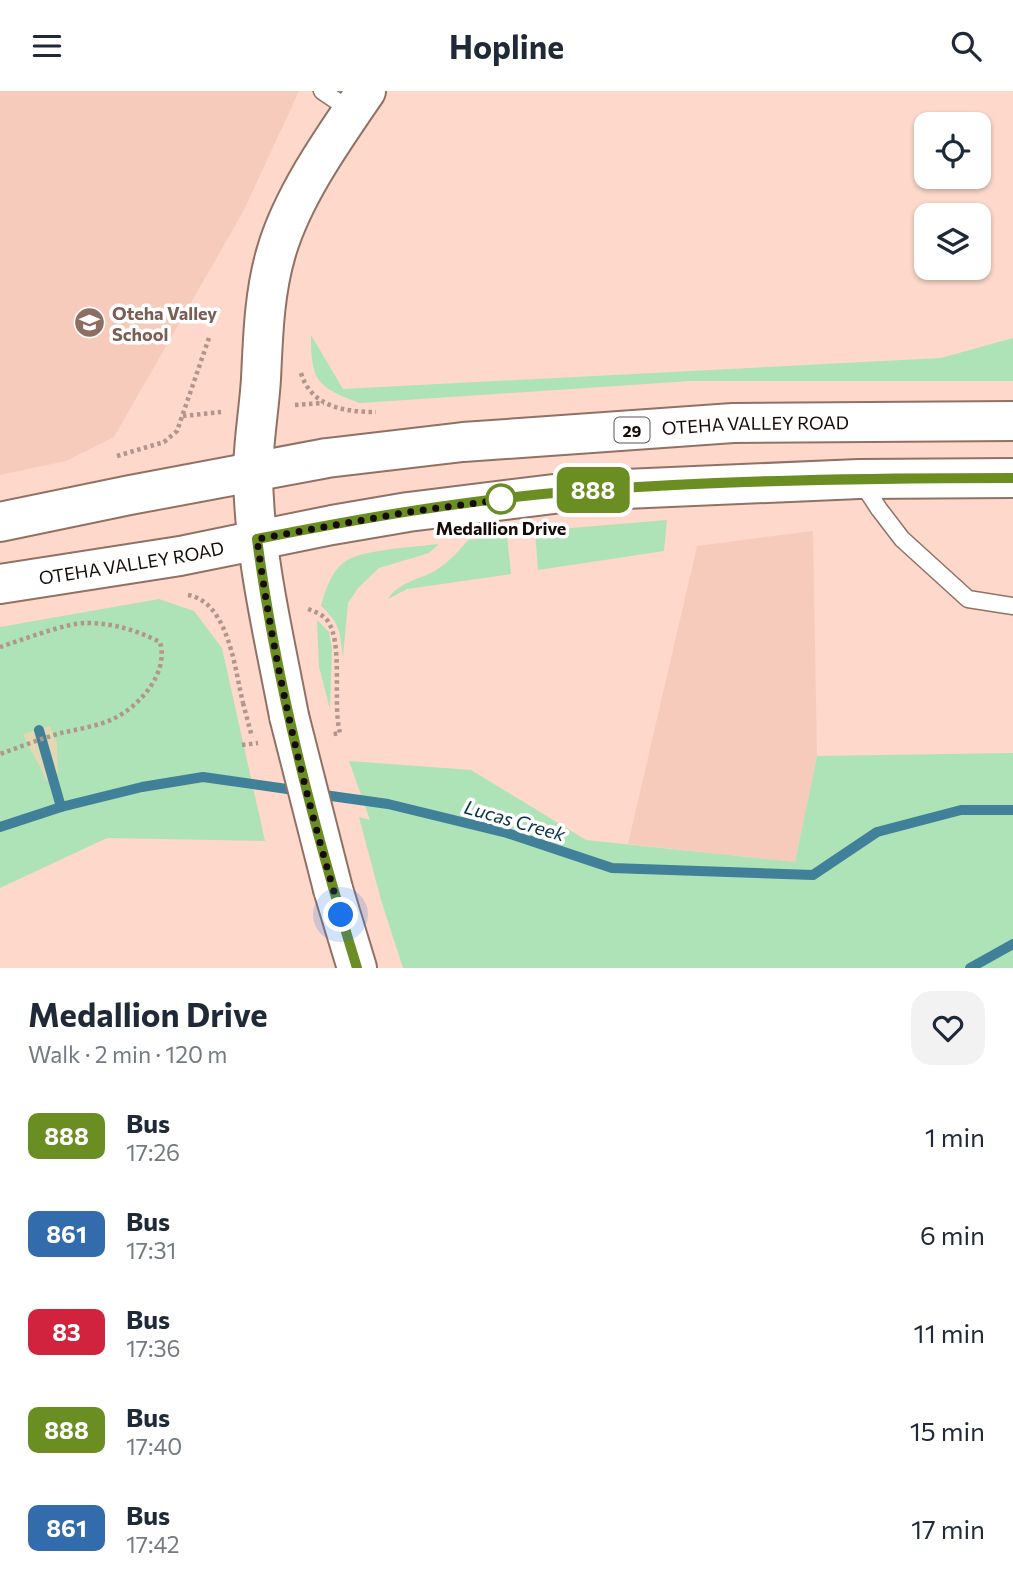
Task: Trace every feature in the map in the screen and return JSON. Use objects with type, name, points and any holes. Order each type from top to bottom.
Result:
[{"type":"main road","points":[[346,98],[276,252],[266,303],[253,473],[263,585],[289,716],[333,889],[357,968]]},
{"type":"main road","name":"OTEHA VALLEY ROAD","points":[[0,522],[111,498],[327,458],[463,442],[733,423],[1013,421]]},
{"type":"main road","name":"OTEHA VALLEY ROAD","points":[[0,584],[180,556],[257,539],[448,506],[578,491],[859,479],[1013,478]]},
{"type":"lane","points":[[859,479],[902,539],[968,599],[1013,606]]},
{"type":"path","points":[[112,457],[164,442],[177,431],[210,335]]},
{"type":"path","points":[[184,594],[195,596],[218,615],[229,641],[243,703]]},
{"type":"path","points":[[308,609],[322,615]]},
{"type":"path","points":[[0,646],[84,622],[117,625],[140,632],[160,642],[164,655],[144,696],[112,719],[49,736],[0,754]]},
{"type":"shaded area","name":"Oteha Valley School","points":[[0,91],[299,91],[244,210],[114,437],[66,461],[0,475]]},
{"type":"shaded area","points":[[813,531],[817,756],[795,862],[628,844],[697,546]]},
{"type":"green space","points":[[311,335],[343,389],[941,358],[1013,338],[1013,381],[690,381],[360,403],[334,392],[319,380],[312,362]]},
{"type":"green space","points":[[667,520],[664,551],[538,570],[535,531]]},
{"type":"green space","points":[[507,535],[511,574],[407,589],[388,599],[403,585],[440,568],[468,540]]},
{"type":"green space","points":[[439,544],[429,553],[379,568],[358,588],[348,603],[343,657],[338,629],[321,606],[329,583],[339,567],[351,558],[362,555],[389,549]]},
{"type":"green space","points":[[159,599],[194,611],[222,648],[265,841],[107,838],[0,888],[0,627]]},
{"type":"green space","points":[[317,620],[329,632],[332,649],[330,709],[319,667]]},
{"type":"green space","points":[[1013,753],[1013,968],[403,968],[359,817],[370,820],[349,761],[471,770],[586,840],[795,862],[817,756]]},
{"type":"sand","points":[[50,726],[57,743],[58,775],[46,781],[23,734]]},
{"type":"waterway","points":[[39,730],[61,807]]},
{"type":"waterway","name":"Lucas Creek","points":[[0,827],[61,807],[142,787],[203,777],[301,791]]},
{"type":"waterway","name":"Lucas Creek","points":[[317,794],[388,804],[507,833],[612,868],[813,875],[877,832],[961,810],[1013,810]]},
{"type":"waterway","points":[[970,968],[1013,944]]},
{"type":"bus line","name":"888","points":[[357,968],[333,889],[289,716],[263,585],[257,539],[448,506],[578,491],[859,479],[1013,478]]},
{"type":"place","name":"Oteha Valley School","points":[[89,323]]},
{"type":"place","name":"Medallion Drive","points":[[501,499]]},
{"type":"route","points":[[341,915],[289,716],[263,585],[257,539],[408,512],[514,498],[501,499]]}]
